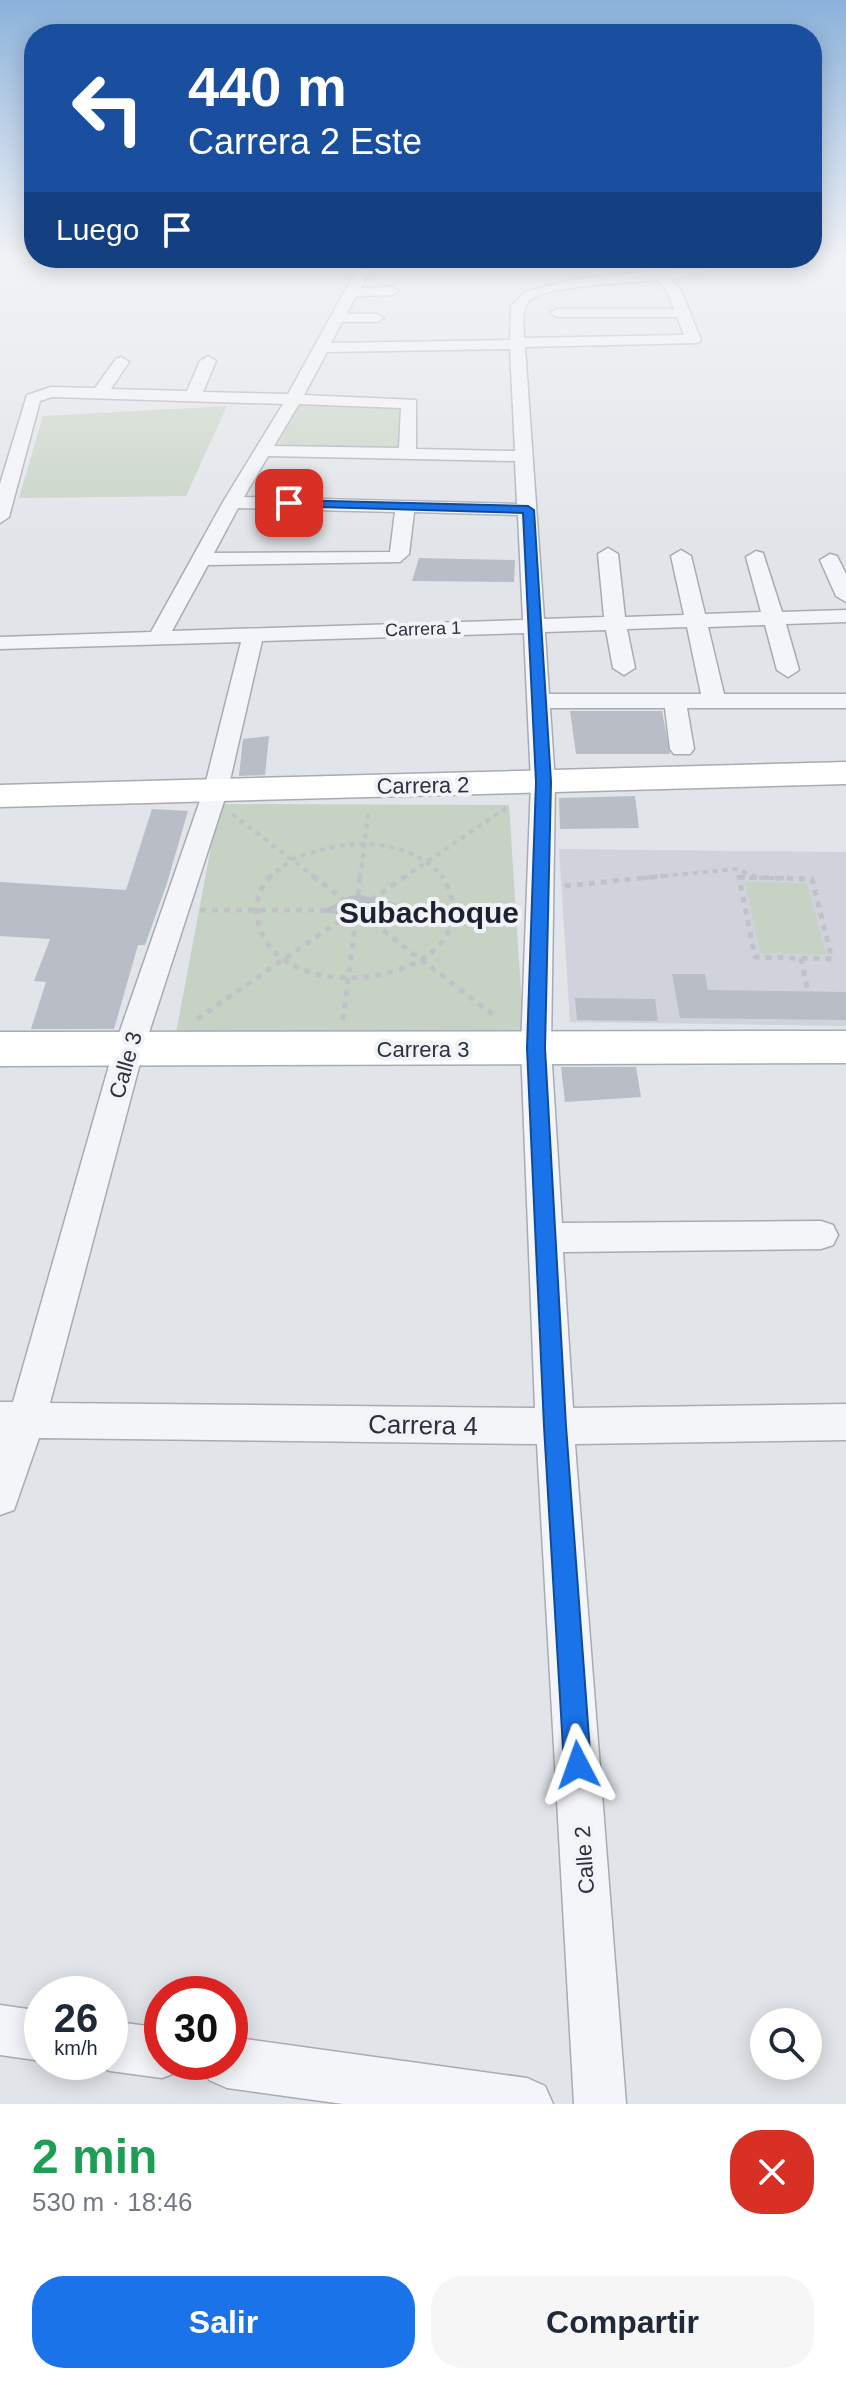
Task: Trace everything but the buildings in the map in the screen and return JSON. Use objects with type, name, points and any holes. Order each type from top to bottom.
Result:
[{"type":"street","points":[[158,638],[232,502],[294,399],[315,355]]},
{"type":"street","name":"Calle 2","points":[[519,355],[540,701],[547,898],[536,1048],[555,1426],[600,2104]]},
{"type":"street","points":[[193,396],[208,361]]},
{"type":"street","points":[[100,393],[121,362]]},
{"type":"street","points":[[0,517],[8,462],[27,421],[33,398],[40,395],[100,393],[410,403],[407,452]]},
{"type":"street","points":[[264,451],[525,456]]},
{"type":"street","points":[[232,502],[528,510]]},
{"type":"street","points":[[203,559],[393,558],[399,554],[405,506]]},
{"type":"street","points":[[608,554],[615,624],[624,668]]},
{"type":"street","points":[[681,556],[714,701]]},
{"type":"street","points":[[756,557],[788,670]]},
{"type":"street","points":[[830,560],[846,596]]},
{"type":"street","name":"Carrera 1","points":[[0,643],[846,616]]},
{"type":"street","name":"Calle 3","points":[[0,1496],[13,1420],[139,1050],[175,910],[214,794],[253,635]]},
{"type":"street","points":[[540,701],[846,701]]},
{"type":"street","points":[[675,701],[682,749]]},
{"type":"street","name":"Carrera 2","points":[[0,796],[214,794],[372,786],[846,773]]},
{"type":"street","name":"Carrera 3","points":[[0,1049],[846,1047]]},
{"type":"street","points":[[546,1238],[821,1235]]},
{"type":"street","name":"Carrera 4","points":[[13,1420],[555,1426],[846,1422]]},
{"type":"street","points":[[0,2030],[24,2033]]},
{"type":"street","points":[[248,2065],[527,2104]]},
{"type":"path","points":[[371,900],[543,782]]},
{"type":"path","points":[[358,895],[372,786]]},
{"type":"path","points":[[214,794],[344,900]]},
{"type":"path","points":[[365,843],[398,849],[427,862],[442,875],[452,892],[455,910],[451,928],[440,946],[400,971],[348,979],[312,974],[283,960],[266,945],[257,928],[254,910],[266,882],[291,859],[326,846],[365,843]]},
{"type":"path","points":[[372,910],[455,910],[736,869],[757,877]]},
{"type":"path","points":[[739,877],[812,879],[832,959],[801,958],[755,957],[739,877]]},
{"type":"path","points":[[175,910],[342,910]]},
{"type":"path","points":[[139,1050],[283,960],[348,915]]},
{"type":"path","points":[[364,916],[536,1048]]},
{"type":"path","points":[[340,1049],[356,917]]},
{"type":"path","points":[[801,958],[808,992]]},
{"type":"shaded area","points":[[559,849],[846,852],[846,1026],[570,1022]]},
{"type":"green space","points":[[297,405],[401,407],[398,447],[277,447]]},
{"type":"green space","points":[[227,406],[186,496],[19,498],[43,416]]},
{"type":"green space","points":[[219,804],[509,805],[524,1038],[176,1033]]},
{"type":"green space","points":[[745,882],[807,883],[826,955],[760,953]]},
{"type":"district","name":"Subachoque","points":[[429,913]]},
{"type":"route","points":[[289,503],[528,510],[543,782],[536,1048],[555,1426],[578,1765]]}]
